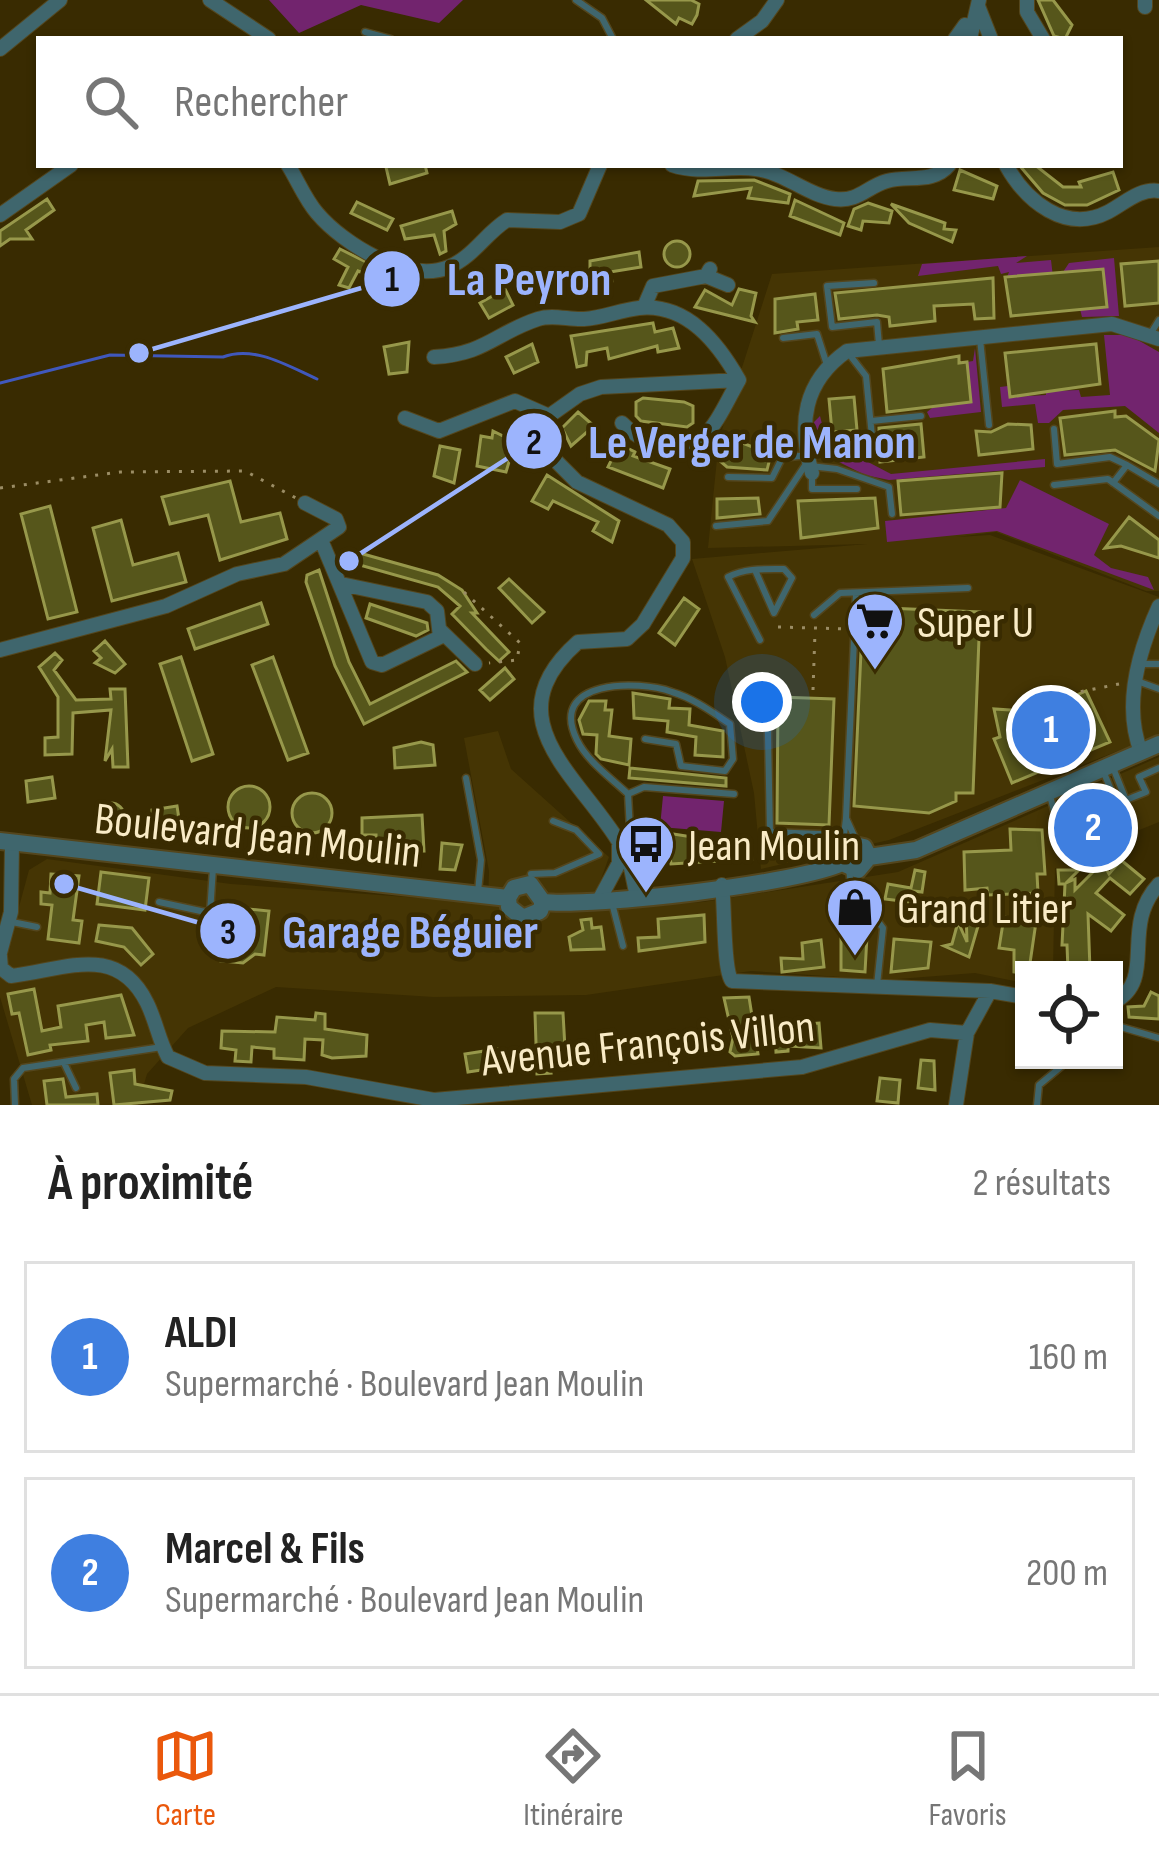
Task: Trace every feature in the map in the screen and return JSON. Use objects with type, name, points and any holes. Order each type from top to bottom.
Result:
[{"type":"street","points":[[0,49],[60,0]]},
{"type":"street","points":[[210,0],[264,36]]},
{"type":"street","points":[[741,36],[761,22],[777,0]]},
{"type":"street","points":[[1027,0],[1027,12],[1041,36]]},
{"type":"street","points":[[965,36],[978,3]]},
{"type":"street","points":[[978,3],[990,36]]},
{"type":"street","points":[[0,215],[67,168]]},
{"type":"street","points":[[290,168],[314,210],[342,239],[413,270],[445,269],[472,254],[507,220],[560,222],[579,214],[599,168]]},
{"type":"street","points":[[682,168],[700,173],[750,168],[777,173],[830,199],[856,200],[886,181],[915,180],[947,168]]},
{"type":"street","points":[[1008,168],[1034,202],[1054,216],[1103,215],[1129,199],[1159,191]]},
{"type":"street","points":[[644,307],[653,286],[708,273],[728,285]]},
{"type":"street","points":[[434,357],[490,346],[538,319],[583,319],[644,307],[673,313],[694,324],[721,347],[739,380]]},
{"type":"street","points":[[809,464],[803,414],[827,365],[847,351],[1112,324],[1156,331]]},
{"type":"street","points":[[550,416],[580,394],[601,386],[739,380]]},
{"type":"street","points":[[622,423],[658,446],[681,452],[694,448],[711,431],[739,380]]},
{"type":"street","points":[[405,418],[439,431],[514,401],[550,416]]},
{"type":"street","points":[[550,416],[548,453],[577,482],[668,525],[683,542],[683,559],[643,624],[627,639],[610,644],[578,642],[542,700],[544,737],[619,842],[632,869],[637,896]]},
{"type":"street","points":[[0,650],[166,606],[237,574],[284,564],[339,527],[336,519],[305,503]]},
{"type":"street","points":[[321,540],[369,658],[377,665],[436,641],[441,631]]},
{"type":"street","points":[[341,584],[427,602],[436,610],[441,631],[475,664]]},
{"type":"street","points":[[1141,752],[1130,723],[1159,606]]},
{"type":"street","points":[[508,898],[531,874],[543,902],[605,901],[722,885],[851,853],[916,850],[1159,744]]},
{"type":"street","points":[[6,842],[10,921],[0,968],[11,976],[88,960],[107,964],[127,976],[145,997],[163,1047]]},
{"type":"street","name":"Boulevard Jean Moulin","points":[[6,842],[508,898],[515,915],[524,918],[540,911],[543,902]]},
{"type":"street","points":[[605,901],[619,842]]},
{"type":"street","points":[[614,872],[632,869]]},
{"type":"street","points":[[1123,998],[1137,981],[1136,927],[1159,884]]},
{"type":"street","name":"Avenue François Villon","points":[[722,885],[728,935],[723,965],[732,981],[1015,995]]},
{"type":"street","points":[[956,1105],[968,1033],[990,991]]},
{"type":"street","name":"Avenue François Villon","points":[[163,1047],[168,1057],[205,1073],[306,1077],[434,1100],[802,1067],[930,1030],[968,1033]]},
{"type":"lane","points":[[576,0],[602,18],[611,36]]},
{"type":"lane","points":[[365,32],[380,36]]},
{"type":"lane","points":[[874,283],[827,286],[832,327],[877,322],[879,346]]},
{"type":"lane","points":[[783,338],[817,334],[827,365]]},
{"type":"lane","points":[[980,336],[989,425]]},
{"type":"lane","points":[[847,351],[866,376],[873,447]]},
{"type":"lane","points":[[871,421],[921,416]]},
{"type":"lane","points":[[1054,429],[1058,464],[1110,457],[1159,484]]},
{"type":"lane","points":[[728,477],[772,478],[782,458],[838,469],[890,487],[892,514]]},
{"type":"lane","points":[[809,464],[812,489],[857,489]]},
{"type":"lane","points":[[716,526],[768,521],[809,464]]},
{"type":"lane","points":[[1113,482],[1126,465]]},
{"type":"lane","points":[[1054,484],[1113,482],[1159,516]]},
{"type":"lane","points":[[755,570],[774,614],[785,601],[791,572],[755,570],[728,577],[759,635]]},
{"type":"lane","points":[[814,615],[840,593],[968,588]]},
{"type":"lane","points":[[850,930],[856,891],[846,818],[856,594]]},
{"type":"lane","points":[[1140,668],[1159,664]]},
{"type":"lane","points":[[1140,668],[1159,689]]},
{"type":"lane","points":[[619,842],[630,830],[628,794],[578,742],[573,711],[589,691],[611,684],[670,691],[730,724],[733,759],[725,771],[691,769],[681,766],[676,744],[645,739]]},
{"type":"lane","points":[[774,689],[767,689],[770,832],[851,853]]},
{"type":"lane","points":[[1107,767],[1126,800],[1146,792],[1139,777],[1159,768]]},
{"type":"lane","points":[[1107,767],[1119,809]]},
{"type":"lane","points":[[466,778],[481,860],[477,895]]},
{"type":"lane","points":[[628,794],[644,787],[734,794]]},
{"type":"lane","points":[[1049,792],[1065,852]]},
{"type":"lane","points":[[846,818],[851,853]]},
{"type":"lane","points":[[531,874],[555,874],[598,854],[576,830],[554,820]]},
{"type":"lane","points":[[159,902],[210,913],[213,868]]},
{"type":"lane","points":[[856,891],[883,928],[877,989]]},
{"type":"lane","points":[[605,901],[623,946]]},
{"type":"lane","points":[[10,921],[38,927]]},
{"type":"lane","points":[[1123,1028],[1159,1039]]},
{"type":"lane","points":[[15,1105],[14,1079],[22,1068],[163,1047]]},
{"type":"lane","points":[[63,1063],[76,1088]]},
{"type":"lane","points":[[1037,1105],[1039,1085],[1058,1069]]},
{"type":"path","points":[[0,488],[120,472],[245,470],[305,503]]},
{"type":"path","points":[[464,592],[518,638],[522,651],[517,660],[475,664]]},
{"type":"path","points":[[778,627],[855,629]]},
{"type":"path","points":[[813,690],[815,632]]},
{"type":"path","points":[[1069,694],[1140,668]]},
{"type":"shaded area","points":[[269,0],[463,0],[439,23],[361,5],[299,33]]},
{"type":"shaded area","points":[[1159,247],[1159,591],[1146,591],[996,532],[957,537],[990,535],[1159,597],[1159,735],[889,840],[761,869],[754,793],[725,657],[692,559],[867,544],[708,548],[719,439],[772,274]]},
{"type":"shaded area","points":[[1027,256],[1016,263],[1051,260],[1053,277],[1007,277],[1009,272],[1001,274],[998,266],[918,276],[922,264]]},
{"type":"shaded area","points":[[1114,258],[1119,316],[1082,317],[1080,309],[1107,306],[1103,269],[1063,272],[1069,263]]},
{"type":"shaded area","points":[[1104,335],[1129,335],[1159,352],[1159,433],[1125,406],[1063,410],[1049,423],[1038,423],[1035,404],[1002,407],[1000,387],[1008,386],[1010,397],[1046,395],[1044,363],[1052,362],[1054,391],[1079,390],[1081,397],[1110,395]]},
{"type":"shaded area","points":[[975,348],[981,412],[930,418],[927,412],[937,404],[971,401],[967,362],[973,361]]},
{"type":"shaded area","points":[[820,416],[826,440],[891,474],[1045,459],[1045,467],[889,480],[865,475],[819,452],[814,422]]},
{"type":"shaded area","points":[[1020,480],[1109,524],[1094,555],[1111,568],[1148,577],[1154,590],[997,531],[887,542],[885,521],[1006,508]]},
{"type":"shaded area","points":[[498,731],[511,769],[609,857],[590,910],[703,902],[898,872],[1159,757],[1159,822],[1132,833],[1082,871],[1055,868],[1053,961],[1015,961],[1015,981],[975,973],[885,980],[751,971],[586,995],[434,997],[276,987],[188,1028],[147,1074],[138,1105],[32,1105],[0,997],[0,977],[29,870],[47,859],[231,884],[488,903],[489,871],[464,738]]},
{"type":"shaded area","points":[[663,796],[724,801],[721,832],[660,827]]},
{"type":"building","points":[[646,0],[691,0],[699,4],[697,15],[692,24],[679,18],[676,24]]},
{"type":"building","points":[[1038,0],[1053,0],[1072,25],[1066,36],[1054,36]]},
{"type":"building","points":[[386,168],[426,168],[427,173],[390,184]]},
{"type":"building","points":[[1022,168],[1039,168],[1063,187],[1081,187],[1079,182],[1113,172],[1119,190],[1087,205],[1065,205],[1043,193]]},
{"type":"building","points":[[960,170],[997,186],[993,199],[954,190]]},
{"type":"building","points":[[754,180],[790,194],[788,203],[748,198],[751,188],[694,196],[698,181]]},
{"type":"building","points":[[47,199],[54,210],[26,230],[32,239],[10,239],[0,246],[0,231]]},
{"type":"building","points":[[795,200],[844,223],[840,235],[790,216]]},
{"type":"building","points":[[357,202],[393,219],[387,230],[351,213]]},
{"type":"building","points":[[868,203],[892,211],[889,223],[863,221],[861,230],[848,226],[854,209]]},
{"type":"building","points":[[891,204],[945,223],[944,229],[956,230],[952,242],[909,223]]},
{"type":"building","points":[[452,211],[456,224],[444,231],[446,251],[440,254],[434,235],[405,239],[401,226]]},
{"type":"building","points":[[677,241],[690,254],[677,267],[664,254]]},
{"type":"building","points":[[340,249],[398,278],[394,285],[358,271],[349,288],[339,285],[348,267],[334,259]]},
{"type":"building","points":[[639,252],[641,267],[610,272],[612,281],[590,285],[590,261]]},
{"type":"building","points":[[1159,261],[1159,303],[1125,306],[1121,264]]},
{"type":"building","points":[[1103,269],[1107,307],[1011,316],[1005,277]]},
{"type":"building","points":[[993,278],[994,318],[975,319],[973,304],[934,306],[935,321],[890,326],[889,317],[877,315],[839,319],[835,293]]},
{"type":"building","points":[[505,289],[513,305],[489,318],[480,303]]},
{"type":"building","points":[[739,289],[756,293],[751,316],[755,322],[695,307],[705,290],[732,305]]},
{"type":"building","points":[[815,294],[818,320],[797,322],[798,329],[775,333],[775,299]]},
{"type":"building","points":[[653,323],[655,332],[673,328],[679,348],[658,352],[657,346],[609,359],[607,348],[587,352],[586,365],[577,367],[571,336]]},
{"type":"building","points":[[409,342],[407,372],[389,374],[384,347]]},
{"type":"building","points":[[532,344],[538,362],[514,373],[506,357]]},
{"type":"building","points":[[1096,344],[1100,384],[1010,397],[1005,353]]},
{"type":"building","points":[[959,356],[959,363],[967,362],[971,402],[887,412],[883,369]]},
{"type":"building","points":[[854,397],[857,430],[832,432],[829,399]]},
{"type":"building","points":[[643,398],[693,406],[693,423],[687,427],[641,421],[636,402]]},
{"type":"building","points":[[1115,411],[1115,417],[1126,416],[1159,440],[1155,471],[1115,450],[1065,455],[1060,418]]},
{"type":"building","points":[[578,412],[594,426],[571,446],[562,428]]},
{"type":"building","points":[[921,424],[924,457],[880,462],[879,428]]},
{"type":"building","points":[[1008,424],[1031,425],[1033,449],[979,455],[976,431],[991,432]]},
{"type":"building","points":[[493,431],[515,442],[506,472],[477,466],[481,436],[492,438]]},
{"type":"building","points":[[727,437],[771,454],[767,470],[727,467],[720,461]]},
{"type":"building","points":[[619,444],[635,452],[633,456],[670,469],[663,488],[608,467]]},
{"type":"building","points":[[440,446],[460,450],[454,483],[434,476]]},
{"type":"building","points":[[1002,473],[1000,507],[901,515],[898,481]]},
{"type":"building","points":[[547,475],[619,521],[612,542],[593,531],[598,522],[553,501],[548,509],[532,501]]},
{"type":"building","points":[[230,481],[241,522],[280,513],[287,539],[220,560],[208,515],[170,524],[162,497]]},
{"type":"building","points":[[758,498],[760,514],[717,518],[717,499]]},
{"type":"building","points":[[875,498],[878,528],[801,538],[798,501]]},
{"type":"building","points":[[50,506],[77,612],[48,619],[21,514]]},
{"type":"building","points":[[1129,517],[1159,540],[1159,558],[1121,546],[1105,548]]},
{"type":"building","points":[[121,520],[133,565],[178,553],[186,582],[112,601],[93,528]]},
{"type":"building","points":[[356,552],[438,575],[462,590],[477,613],[472,613],[509,652],[499,661],[452,614],[460,606],[438,587],[342,560]]},
{"type":"building","points":[[319,570],[349,662],[370,704],[456,661],[467,672],[364,724],[335,666],[306,582],[307,575]]},
{"type":"building","points":[[509,579],[544,612],[532,623],[499,588]]},
{"type":"building","points":[[684,598],[699,609],[675,645],[659,633]]},
{"type":"building","points":[[261,603],[268,624],[195,649],[188,629]]},
{"type":"building","points":[[370,604],[427,623],[428,630],[416,636],[366,618]]},
{"type":"building","points":[[863,607],[980,612],[973,793],[956,793],[956,801],[929,813],[854,806]]},
{"type":"building","points":[[105,641],[125,664],[115,673],[95,663],[101,658],[94,651]]},
{"type":"building","points":[[55,653],[62,660],[54,670],[76,700],[111,699],[110,689],[125,689],[128,767],[113,767],[112,749],[105,761],[111,710],[73,713],[72,754],[45,755],[45,738],[58,737],[58,697],[39,667]]},
{"type":"building","points":[[181,657],[213,754],[192,761],[160,664]]},
{"type":"building","points":[[273,657],[308,753],[288,760],[252,665]]},
{"type":"building","points":[[505,668],[514,679],[490,700],[480,690]]},
{"type":"building","points":[[1086,691],[1110,742],[1012,783],[994,739],[1000,737],[994,709],[1024,711],[1027,717]]},
{"type":"building","points":[[633,693],[670,699],[669,708],[690,709],[689,725],[723,731],[723,757],[695,755],[696,737],[667,732],[668,721],[634,718]]},
{"type":"building","points":[[778,697],[834,699],[829,825],[777,823]]},
{"type":"building","points":[[589,701],[606,701],[605,710],[612,710],[609,736],[631,739],[629,765],[601,759],[596,754],[597,735],[583,734],[579,720]]},
{"type":"building","points":[[421,742],[433,745],[435,765],[395,768],[394,748]]},
{"type":"building","points":[[630,768],[726,778],[726,786],[629,778]]},
{"type":"building","points":[[52,777],[55,798],[28,802],[26,781]]},
{"type":"building","points":[[249,786],[264,792],[270,807],[264,822],[249,828],[234,822],[228,807],[234,792]]},
{"type":"building","points":[[312,793],[326,799],[332,813],[326,827],[312,833],[298,827],[292,813],[298,799]]},
{"type":"building","points":[[1105,796],[1120,825],[1102,832],[1105,841],[1080,856],[1067,811]]},
{"type":"building","points":[[111,803],[124,816],[111,829],[98,816]]},
{"type":"building","points":[[177,806],[181,832],[164,836],[162,826],[154,827],[152,810]]},
{"type":"building","points":[[422,815],[424,851],[376,852],[376,835],[362,835],[362,818]]},
{"type":"building","points":[[1010,829],[1042,830],[1045,874],[1037,874],[1038,893],[988,895],[987,888],[965,890],[964,852],[1011,850]]},
{"type":"building","points":[[667,833],[718,841],[720,848],[750,843],[752,859],[671,864],[668,844],[642,846],[641,838]]},
{"type":"building","points":[[442,843],[462,845],[455,870],[440,869]]},
{"type":"building","points":[[1121,860],[1144,879],[1130,894],[1110,878],[1096,893],[1124,915],[1111,931],[1088,914],[1090,961],[1068,961],[1067,945],[1062,945],[1065,884],[1059,884],[1058,870],[1079,870],[1066,883],[1075,879],[1075,890],[1104,865],[1109,874]]},
{"type":"building","points":[[915,870],[925,872],[922,892],[913,891],[910,902],[885,899],[888,884],[911,888]]},
{"type":"building","points":[[101,872],[149,878],[145,910],[97,904]]},
{"type":"building","points":[[51,874],[79,876],[73,920],[82,921],[79,943],[48,939],[52,905],[41,904],[41,892],[50,893]]},
{"type":"building","points":[[227,907],[269,911],[264,955],[255,954],[243,963],[221,961]]},
{"type":"building","points":[[966,911],[981,916],[969,957],[944,946],[952,944],[958,922],[967,942]]},
{"type":"building","points":[[704,915],[705,942],[639,951],[638,938],[659,937],[658,919]]},
{"type":"building","points":[[1004,917],[1036,922],[1030,961],[1015,961],[1015,972],[1014,950],[999,948]]},
{"type":"building","points":[[591,919],[592,928],[601,927],[604,949],[571,950],[569,937],[583,930],[581,920]]},
{"type":"building","points":[[99,925],[132,928],[153,954],[141,965],[124,947],[96,941]]},
{"type":"building","points":[[841,935],[867,936],[865,972],[841,970]]},
{"type":"building","points":[[894,939],[931,942],[928,968],[891,972]]},
{"type":"building","points":[[821,940],[824,967],[782,972],[781,958],[803,959],[802,943]]},
{"type":"building","points":[[34,989],[42,1031],[61,1027],[58,1006],[121,995],[134,1035],[106,1038],[104,1022],[86,1025],[88,1041],[50,1045],[51,1050],[28,1055],[19,1013],[12,1014],[8,994]]},
{"type":"building","points":[[1151,992],[1159,996],[1159,1019],[1129,1017],[1128,1007],[1144,1006]]},
{"type":"building","points":[[749,997],[758,1054],[735,1056],[730,1052],[733,1038],[724,998]]},
{"type":"building","points":[[316,1013],[325,1014],[325,1029],[367,1035],[366,1056],[332,1058],[322,1055],[323,1040],[305,1039],[304,1060],[274,1058],[274,1049],[252,1047],[251,1062],[235,1061],[236,1050],[221,1048],[222,1031],[275,1032],[277,1017],[315,1020]]},
{"type":"building","points":[[535,1013],[563,1013],[566,1066],[550,1067],[551,1073],[537,1074]]},
{"type":"building","points":[[819,1023],[821,1048],[788,1046],[788,1051],[776,1052],[775,1026]]},
{"type":"building","points":[[497,1049],[501,1067],[468,1072],[465,1054]]},
{"type":"building","points":[[921,1060],[934,1061],[935,1090],[918,1088]]},
{"type":"building","points":[[134,1070],[135,1084],[172,1091],[170,1100],[114,1105],[110,1073]]},
{"type":"building","points":[[880,1078],[900,1080],[898,1103],[877,1101]]},
{"type":"building","points":[[63,1079],[66,1097],[97,1094],[98,1105],[47,1105],[44,1081]]},
{"type":"waterway","points":[[0,383],[110,355],[247,354],[317,379]]},
{"type":"place","name":"La Peyron","points":[[139,353]]},
{"type":"place","name":"Le Verger de Manon","points":[[349,561]]},
{"type":"place","name":"Super U","points":[[875,672]]},
{"type":"place","name":"ALDI","points":[[1051,730]]},
{"type":"place","name":"Marcel & Fils","points":[[1093,828]]},
{"type":"place","name":"Garage Béguier","points":[[64,884]]},
{"type":"place","name":"Jean Moulin","points":[[646,895]]},
{"type":"place","name":"Grand Litier","points":[[855,958]]}]
